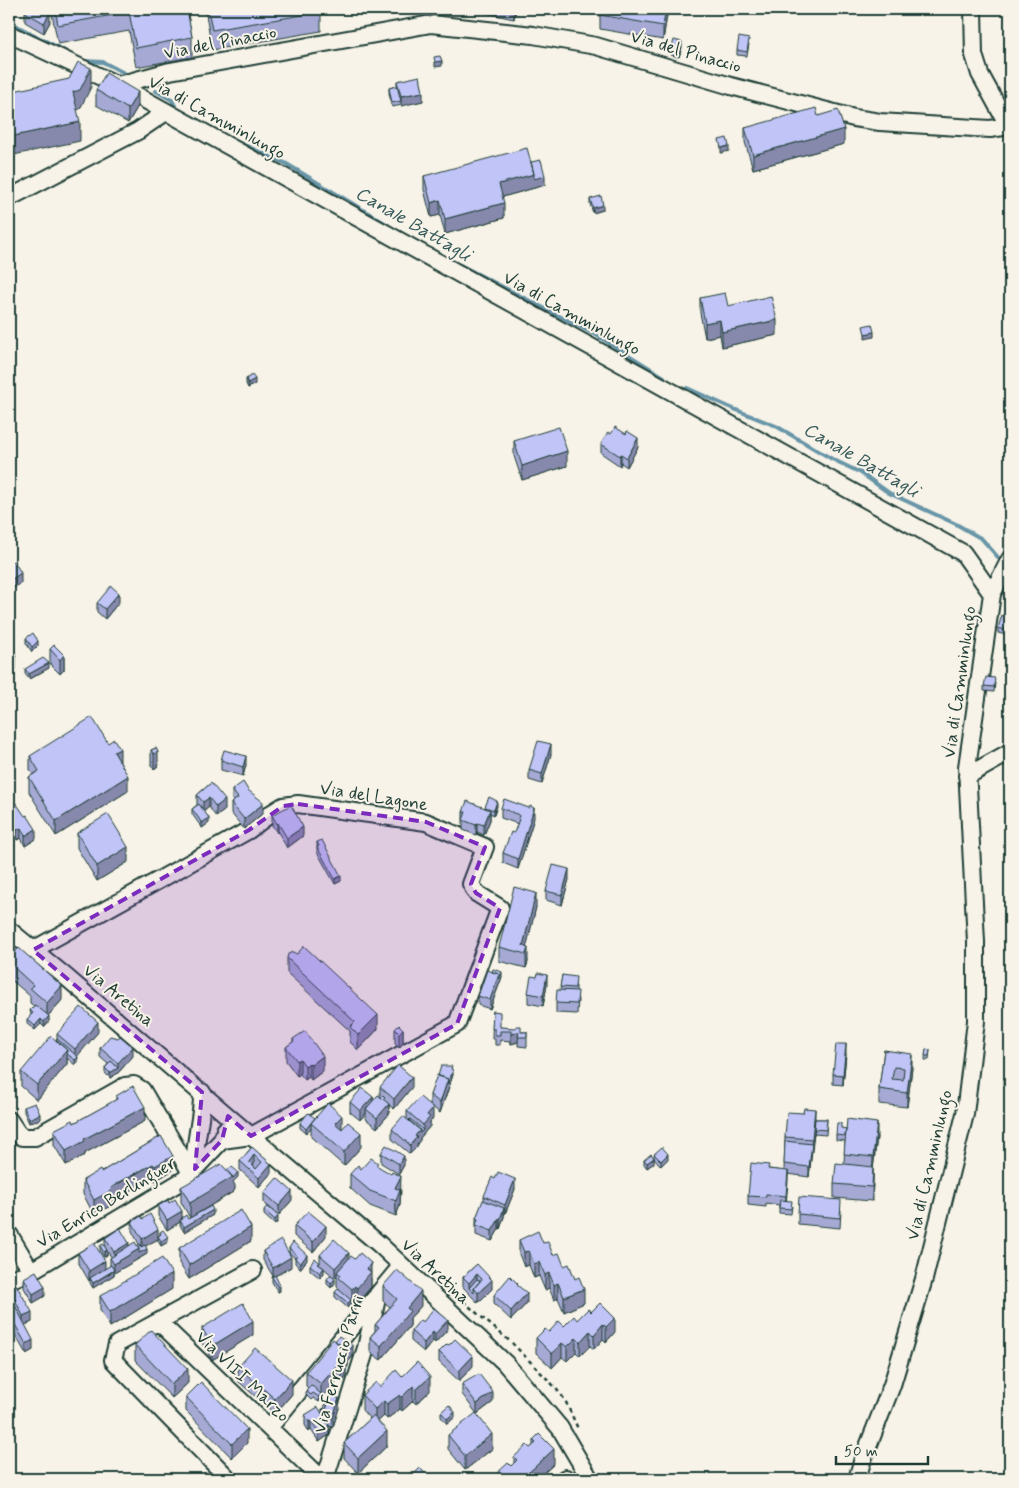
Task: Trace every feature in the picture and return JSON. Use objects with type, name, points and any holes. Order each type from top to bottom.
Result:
[{"type":"street","points":[[973,9],[974,55],[980,74],[1009,127]]},
{"type":"street","name":"Via del Pinaccio","points":[[118,85],[170,71],[431,24],[533,35],[596,46],[731,86],[854,118],[880,122],[990,129],[1009,127]]},
{"type":"street","points":[[9,34],[166,112],[138,131],[9,198]]},
{"type":"street","points":[[93,75],[118,85]]},
{"type":"street","name":"Via di Camminlungo","points":[[118,85],[963,553],[992,594]]},
{"type":"street","name":"Via di Camminlungo","points":[[857,1479],[892,1386],[924,1279],[965,1114],[976,1021],[976,942],[967,767],[992,594],[1007,564]]},
{"type":"street","name":"Via di Camminlungo","points":[[967,776],[1010,752]]},
{"type":"street","name":"Via del Lagone","points":[[33,950],[249,830],[283,806],[298,804],[426,822],[485,847],[471,884],[476,893],[500,908],[457,1024],[251,1136]]},
{"type":"street","name":"Via Aretina","points":[[9,930],[379,1244],[505,1363],[560,1428],[590,1479]]},
{"type":"street","points":[[9,1120],[16,1132],[22,1137],[35,1137],[125,1086],[134,1085],[142,1090],[193,1171]]},
{"type":"street","name":"Via Enrico Berlinguer","points":[[193,1171],[203,1108],[202,1092]]},
{"type":"street","points":[[199,1135],[213,1124],[228,1116]]},
{"type":"street","name":"Via Enrico Berlinguer","points":[[9,1280],[31,1270],[186,1179],[222,1140],[228,1116]]},
{"type":"street","points":[[222,1140],[251,1136]]},
{"type":"street","points":[[9,1234],[31,1270]]},
{"type":"street","name":"Via Ferruccio Parri","points":[[324,1479],[366,1348],[378,1294],[401,1266]]},
{"type":"street","points":[[226,1476],[113,1360],[116,1344],[253,1270]]},
{"type":"street","points":[[269,1428],[378,1294]]},
{"type":"street","name":"Via VIII Marzo","points":[[159,1322],[324,1479]]},
{"type":"highlighted area","points":[[298,804],[426,822],[485,847],[471,884],[476,893],[500,908],[457,1024],[251,1136],[228,1116],[222,1140],[195,1169],[202,1092],[33,950],[249,830],[283,806]]},
{"type":"building","points":[[27,9],[42,9],[50,13],[44,23],[25,12]]},
{"type":"building","points":[[55,9],[187,9],[192,37],[136,48],[129,12],[58,25]]},
{"type":"building","points":[[208,9],[321,9],[321,12],[212,30]]},
{"type":"building","points":[[601,9],[666,9],[663,26],[600,15]]},
{"type":"building","points":[[739,37],[749,39],[747,52],[737,50]]},
{"type":"building","points":[[674,40],[682,42],[679,52],[671,50]]},
{"type":"building","points":[[440,56],[442,61],[435,62],[434,57]]},
{"type":"building","points":[[78,62],[91,68],[80,90],[73,92],[80,122],[9,137],[9,92],[69,79]]},
{"type":"building","points":[[106,73],[138,92],[128,109],[96,90]]},
{"type":"building","points":[[420,76],[423,92],[401,96],[397,81]]},
{"type":"building","points":[[397,86],[401,101],[392,103],[389,88]]},
{"type":"building","points":[[816,108],[818,116],[838,110],[844,129],[753,155],[745,128]]},
{"type":"building","points":[[727,138],[729,146],[721,148],[719,140]]},
{"type":"building","points":[[527,148],[534,174],[499,184],[504,203],[445,219],[440,200],[431,203],[424,176]]},
{"type":"building","points":[[541,160],[545,176],[534,179],[531,162]]},
{"type":"building","points":[[601,196],[603,205],[593,208],[590,199]]},
{"type":"building","points":[[725,293],[728,306],[771,296],[777,320],[722,332],[720,320],[705,323],[700,298]]},
{"type":"building","points":[[872,324],[874,332],[865,334],[863,326]]},
{"type":"building","points":[[252,375],[255,379],[248,383],[246,379]]},
{"type":"building","points":[[559,427],[567,451],[522,466],[514,441]]},
{"type":"building","points":[[615,427],[626,434],[627,431],[638,438],[627,458],[621,454],[620,456],[601,444],[608,432],[611,434]]},
{"type":"building","points":[[14,561],[21,573],[9,581],[9,563]]},
{"type":"building","points":[[111,586],[119,593],[105,609],[97,603]]},
{"type":"building","points":[[1002,615],[1010,617],[1010,631],[998,628]]},
{"type":"building","points":[[33,633],[38,641],[32,647],[26,638]]},
{"type":"building","points":[[54,645],[64,655],[60,660],[50,649]]},
{"type":"building","points":[[12,648],[16,654],[9,658],[9,650]]},
{"type":"building","points":[[43,658],[49,663],[29,674],[25,669]]},
{"type":"building","points":[[986,677],[995,678],[994,687],[984,686]]},
{"type":"building","points":[[92,717],[108,743],[114,739],[120,749],[114,752],[128,776],[56,821],[29,777],[39,771],[30,756]]},
{"type":"building","points":[[538,741],[551,744],[542,774],[529,770]]},
{"type":"building","points":[[156,748],[158,752],[154,754],[151,750]]},
{"type":"building","points":[[224,750],[246,756],[243,767],[221,760]]},
{"type":"building","points":[[243,782],[248,790],[263,802],[244,819],[231,803],[238,798],[232,790]]},
{"type":"building","points":[[211,783],[225,800],[216,807],[209,798],[203,802],[197,795]]},
{"type":"building","points":[[489,797],[497,801],[494,810],[485,807]]},
{"type":"building","points":[[504,799],[534,808],[518,859],[503,853],[511,832],[514,833],[519,819],[519,815],[501,808]]},
{"type":"building","points":[[467,801],[490,810],[484,825],[477,823],[476,825],[463,820],[466,812],[463,812]]},
{"type":"building","points":[[16,803],[36,829],[25,836],[21,828],[17,830],[9,822],[9,806]]},
{"type":"building","points":[[199,804],[209,818],[202,823],[192,809]]},
{"type":"building","points":[[291,805],[303,827],[287,838],[272,815]]},
{"type":"building","points":[[108,814],[128,847],[97,866],[77,833]]},
{"type":"building","points":[[322,840],[341,876],[335,879],[317,847],[319,846],[317,842]]},
{"type":"building","points":[[553,865],[569,869],[562,895],[546,891]]},
{"type":"building","points":[[514,887],[536,893],[523,946],[528,948],[526,954],[499,947]]},
{"type":"building","points":[[304,946],[378,1015],[358,1035],[350,1027],[355,1022],[287,958],[288,954],[293,952],[297,954]]},
{"type":"building","points":[[19,948],[62,986],[47,1003],[30,988],[33,985],[9,963],[9,953],[13,954]]},
{"type":"building","points":[[493,969],[502,972],[499,979],[499,974],[492,972]]},
{"type":"building","points":[[487,970],[499,974],[490,1000],[478,996]]},
{"type":"building","points":[[538,973],[547,975],[543,996],[528,993],[531,976],[537,977]]},
{"type":"building","points":[[562,975],[576,977],[575,988],[560,987]]},
{"type":"building","points":[[557,990],[578,991],[577,1004],[556,1003]]},
{"type":"building","points":[[35,1005],[49,1016],[44,1022],[41,1019],[35,1026],[27,1019],[33,1013],[30,1010]]},
{"type":"building","points":[[81,1007],[98,1022],[75,1049],[57,1034]]},
{"type":"building","points":[[493,1011],[500,1012],[500,1027],[516,1028],[516,1026],[521,1026],[521,1032],[527,1032],[527,1037],[518,1037],[519,1032],[511,1034],[511,1031],[500,1031],[500,1035],[495,1035],[495,1029],[492,1029]]},
{"type":"building","points":[[399,1025],[403,1029],[399,1033],[395,1029]]},
{"type":"building","points":[[305,1031],[323,1056],[311,1065],[309,1063],[305,1066],[300,1059],[297,1061],[286,1047],[294,1041],[293,1039]]},
{"type":"building","points":[[51,1036],[67,1050],[37,1085],[21,1072]]},
{"type":"building","points":[[110,1036],[118,1038],[120,1036],[133,1047],[118,1063],[100,1048]]},
{"type":"building","points":[[57,1039],[78,1057],[75,1060],[67,1054],[67,1050]]},
{"type":"building","points":[[836,1044],[846,1044],[843,1075],[833,1074]]},
{"type":"building","points":[[926,1049],[930,1050],[929,1056],[925,1056]]},
{"type":"building","points":[[884,1050],[912,1054],[907,1093],[879,1089]],"holes":[[[894,1067],[904,1068],[903,1080],[892,1079]]]},
{"type":"building","points":[[111,1061],[118,1068],[110,1073],[105,1068]]},
{"type":"building","points":[[398,1065],[412,1077],[394,1099],[380,1087]]},
{"type":"building","points":[[441,1066],[452,1066],[451,1069],[453,1070],[448,1084],[448,1079],[438,1076]]},
{"type":"building","points":[[437,1075],[448,1079],[440,1103],[430,1095]]},
{"type":"building","points":[[133,1086],[145,1107],[84,1139],[85,1141],[66,1151],[54,1130],[73,1120],[74,1123],[117,1099],[116,1096]]},
{"type":"building","points":[[362,1088],[373,1097],[360,1111],[350,1102]]},
{"type":"building","points":[[378,1095],[389,1104],[377,1118],[366,1109]]},
{"type":"building","points":[[420,1097],[433,1108],[427,1115],[430,1117],[423,1125],[407,1111]]},
{"type":"building","points":[[35,1103],[40,1114],[29,1119],[24,1107]]},
{"type":"building","points":[[328,1103],[342,1116],[335,1123],[342,1129],[348,1122],[361,1133],[344,1152],[311,1123]]},
{"type":"building","points":[[804,1108],[815,1109],[812,1139],[785,1137],[787,1112],[803,1113]]},
{"type":"building","points":[[308,1113],[315,1118],[306,1129],[300,1123]]},
{"type":"building","points":[[403,1116],[420,1130],[410,1145],[392,1129]]},
{"type":"building","points":[[410,1119],[423,1130],[420,1133],[420,1130]]},
{"type":"building","points":[[815,1119],[827,1119],[826,1130],[814,1129]]},
{"type":"building","points":[[847,1119],[877,1123],[873,1157],[844,1154]]},
{"type":"building","points":[[837,1123],[841,1123],[841,1128],[846,1129],[845,1136],[836,1135]]},
{"type":"building","points":[[9,1135],[14,1144],[9,1147]]},
{"type":"building","points":[[161,1136],[173,1156],[155,1166],[153,1164],[118,1183],[111,1188],[112,1190],[94,1200],[83,1180],[100,1170],[101,1172]]},
{"type":"building","points":[[785,1141],[812,1144],[809,1167],[784,1164]]},
{"type":"building","points":[[386,1145],[404,1156],[399,1164],[381,1153]]},
{"type":"building","points":[[252,1147],[271,1164],[259,1178],[240,1161]],"holes":[[[254,1155],[262,1162],[256,1169],[249,1162]]]},
{"type":"building","points":[[662,1147],[668,1154],[661,1161],[654,1154]]},
{"type":"building","points":[[651,1154],[654,1158],[647,1163],[644,1160]]},
{"type":"building","points":[[371,1158],[378,1163],[376,1165],[391,1174],[392,1172],[401,1176],[395,1188],[400,1190],[396,1201],[370,1191],[350,1174],[358,1165],[361,1169]]},
{"type":"building","points":[[751,1163],[769,1165],[768,1169],[788,1171],[786,1196],[766,1194],[766,1197],[748,1196]]},
{"type":"building","points":[[836,1163],[873,1167],[872,1187],[834,1184]]},
{"type":"building","points":[[221,1164],[233,1177],[190,1203],[181,1187]]},
{"type":"building","points":[[232,1167],[238,1172],[233,1178],[226,1170]]},
{"type":"building","points":[[498,1172],[515,1179],[505,1205],[484,1196],[492,1177],[495,1179]]},
{"type":"building","points":[[277,1178],[292,1191],[279,1206],[264,1193]]},
{"type":"building","points":[[799,1197],[841,1200],[840,1218],[798,1214]]},
{"type":"building","points":[[175,1199],[182,1211],[167,1220],[158,1206],[168,1200],[169,1203]]},
{"type":"building","points":[[483,1200],[504,1208],[500,1219],[492,1231],[476,1225],[478,1219],[476,1218]]},
{"type":"building","points":[[780,1200],[792,1201],[791,1209],[779,1208]]},
{"type":"building","points":[[211,1206],[213,1210],[184,1227],[180,1220],[182,1218],[186,1215],[188,1219]]},
{"type":"building","points":[[267,1206],[278,1216],[275,1220],[264,1210]]},
{"type":"building","points":[[241,1210],[251,1227],[189,1265],[179,1248]]},
{"type":"building","points":[[308,1211],[326,1226],[313,1242],[294,1226]]},
{"type":"building","points":[[150,1214],[158,1229],[142,1239],[132,1222],[141,1216],[143,1219]]},
{"type":"building","points":[[120,1228],[129,1243],[114,1252],[105,1238]]},
{"type":"building","points":[[163,1230],[168,1237],[161,1241],[158,1236]]},
{"type":"building","points":[[538,1231],[543,1243],[548,1242],[553,1255],[559,1253],[564,1266],[569,1264],[575,1279],[579,1277],[584,1289],[564,1297],[558,1283],[554,1285],[549,1273],[545,1275],[539,1262],[534,1264],[529,1251],[524,1252],[519,1240]]},
{"type":"building","points":[[334,1239],[349,1253],[335,1268],[320,1255]]},
{"type":"building","points":[[281,1240],[291,1257],[273,1268],[263,1251]]},
{"type":"building","points":[[135,1242],[139,1249],[114,1264],[110,1258]]},
{"type":"building","points":[[293,1242],[307,1255],[300,1264],[295,1258],[297,1255],[289,1248]]},
{"type":"building","points":[[94,1243],[105,1261],[89,1271],[78,1253]]},
{"type":"building","points":[[103,1244],[107,1250],[104,1252],[100,1246]]},
{"type":"building","points":[[140,1244],[141,1247],[145,1245],[147,1249],[139,1253],[137,1246]]},
{"type":"building","points":[[360,1253],[371,1263],[367,1269],[371,1272],[357,1288],[355,1286],[352,1289],[339,1278],[341,1275],[337,1272],[351,1256],[355,1259]]},
{"type":"building","points":[[162,1258],[172,1274],[110,1312],[100,1296]]},
{"type":"building","points":[[315,1258],[320,1263],[318,1264],[324,1268],[320,1273],[310,1265]]},
{"type":"building","points":[[477,1264],[492,1280],[478,1293],[474,1288],[482,1279],[477,1274],[469,1283],[463,1277]]},
{"type":"building","points":[[111,1265],[114,1270],[93,1283],[90,1278]]},
{"type":"building","points":[[397,1270],[421,1291],[407,1308],[410,1311],[381,1346],[370,1337],[379,1327],[375,1325],[397,1299],[383,1286]]},
{"type":"building","points":[[36,1271],[45,1287],[33,1294],[24,1278]]},
{"type":"building","points":[[275,1275],[280,1286],[278,1287],[272,1277]]},
{"type":"building","points":[[330,1275],[335,1279],[331,1283],[327,1279]]},
{"type":"building","points":[[510,1276],[527,1293],[511,1311],[494,1295]]},
{"type":"building","points":[[477,1279],[480,1281],[474,1288],[474,1293],[469,1288]]},
{"type":"building","points":[[15,1283],[32,1312],[23,1316],[9,1287]]},
{"type":"building","points":[[338,1289],[351,1300],[348,1303],[335,1292]]},
{"type":"building","points":[[9,1294],[33,1340],[26,1344],[9,1314]]},
{"type":"building","points":[[243,1303],[253,1321],[212,1346],[202,1328]]},
{"type":"building","points":[[600,1303],[615,1318],[606,1327],[603,1324],[594,1335],[590,1331],[580,1342],[576,1338],[567,1347],[562,1343],[552,1354],[536,1338],[545,1329],[549,1332],[559,1321],[564,1326],[574,1316],[577,1320],[588,1309],[591,1312]]},
{"type":"building","points":[[434,1308],[448,1320],[435,1334],[433,1332],[424,1343],[411,1331],[420,1320],[423,1322]]},
{"type":"building","points":[[151,1330],[188,1369],[172,1384],[135,1345]]},
{"type":"building","points":[[339,1336],[353,1346],[348,1352],[335,1341]]},
{"type":"building","points":[[333,1339],[348,1351],[342,1360],[346,1363],[342,1368],[338,1365],[321,1384],[306,1372]]},
{"type":"building","points":[[455,1339],[473,1356],[459,1371],[439,1352]]},
{"type":"building","points":[[255,1348],[292,1380],[275,1399],[238,1367]]},
{"type":"building","points":[[417,1362],[430,1377],[416,1390],[413,1386],[402,1397],[400,1395],[387,1404],[384,1401],[375,1409],[362,1395],[376,1382],[380,1387],[396,1370],[402,1377]]},
{"type":"building","points":[[479,1374],[493,1392],[477,1404],[462,1384]]},
{"type":"building","points":[[201,1382],[247,1429],[232,1444],[186,1397]]},
{"type":"building","points":[[311,1385],[321,1394],[319,1397],[313,1393],[311,1395],[306,1391]]},
{"type":"building","points":[[330,1395],[339,1398],[333,1418],[326,1416],[322,1409],[326,1410]]},
{"type":"building","points":[[449,1405],[455,1412],[447,1419],[441,1412]]},
{"type":"building","points":[[318,1407],[329,1425],[319,1432],[305,1415]]},
{"type":"building","points":[[476,1413],[492,1434],[465,1456],[448,1435]]},
{"type":"building","points":[[373,1416],[387,1431],[358,1458],[344,1443]]},
{"type":"building","points":[[539,1434],[554,1449],[522,1479],[497,1479],[495,1475],[508,1463],[511,1466],[517,1460],[514,1457],[527,1445],[530,1448],[536,1443],[533,1440]]},
{"type":"building","points":[[420,1468],[430,1479],[403,1479],[412,1471],[414,1474]]},
{"type":"waterway","name":"Canale Battagli","points":[[9,22],[65,51]]},
{"type":"waterway","name":"Canale Battagli","points":[[84,61],[103,62],[126,74]]},
{"type":"waterway","name":"Canale Battagli","points":[[156,91],[172,100],[178,112]]},
{"type":"waterway","name":"Canale Battagli","points":[[233,140],[285,163],[388,225]]},
{"type":"waterway","name":"Canale Battagli","points":[[460,265],[598,336],[664,377]]},
{"type":"waterway","name":"Canale Battagli","points":[[687,388],[776,426],[832,459],[861,473],[889,493],[956,524],[982,539],[1003,563]]}]
